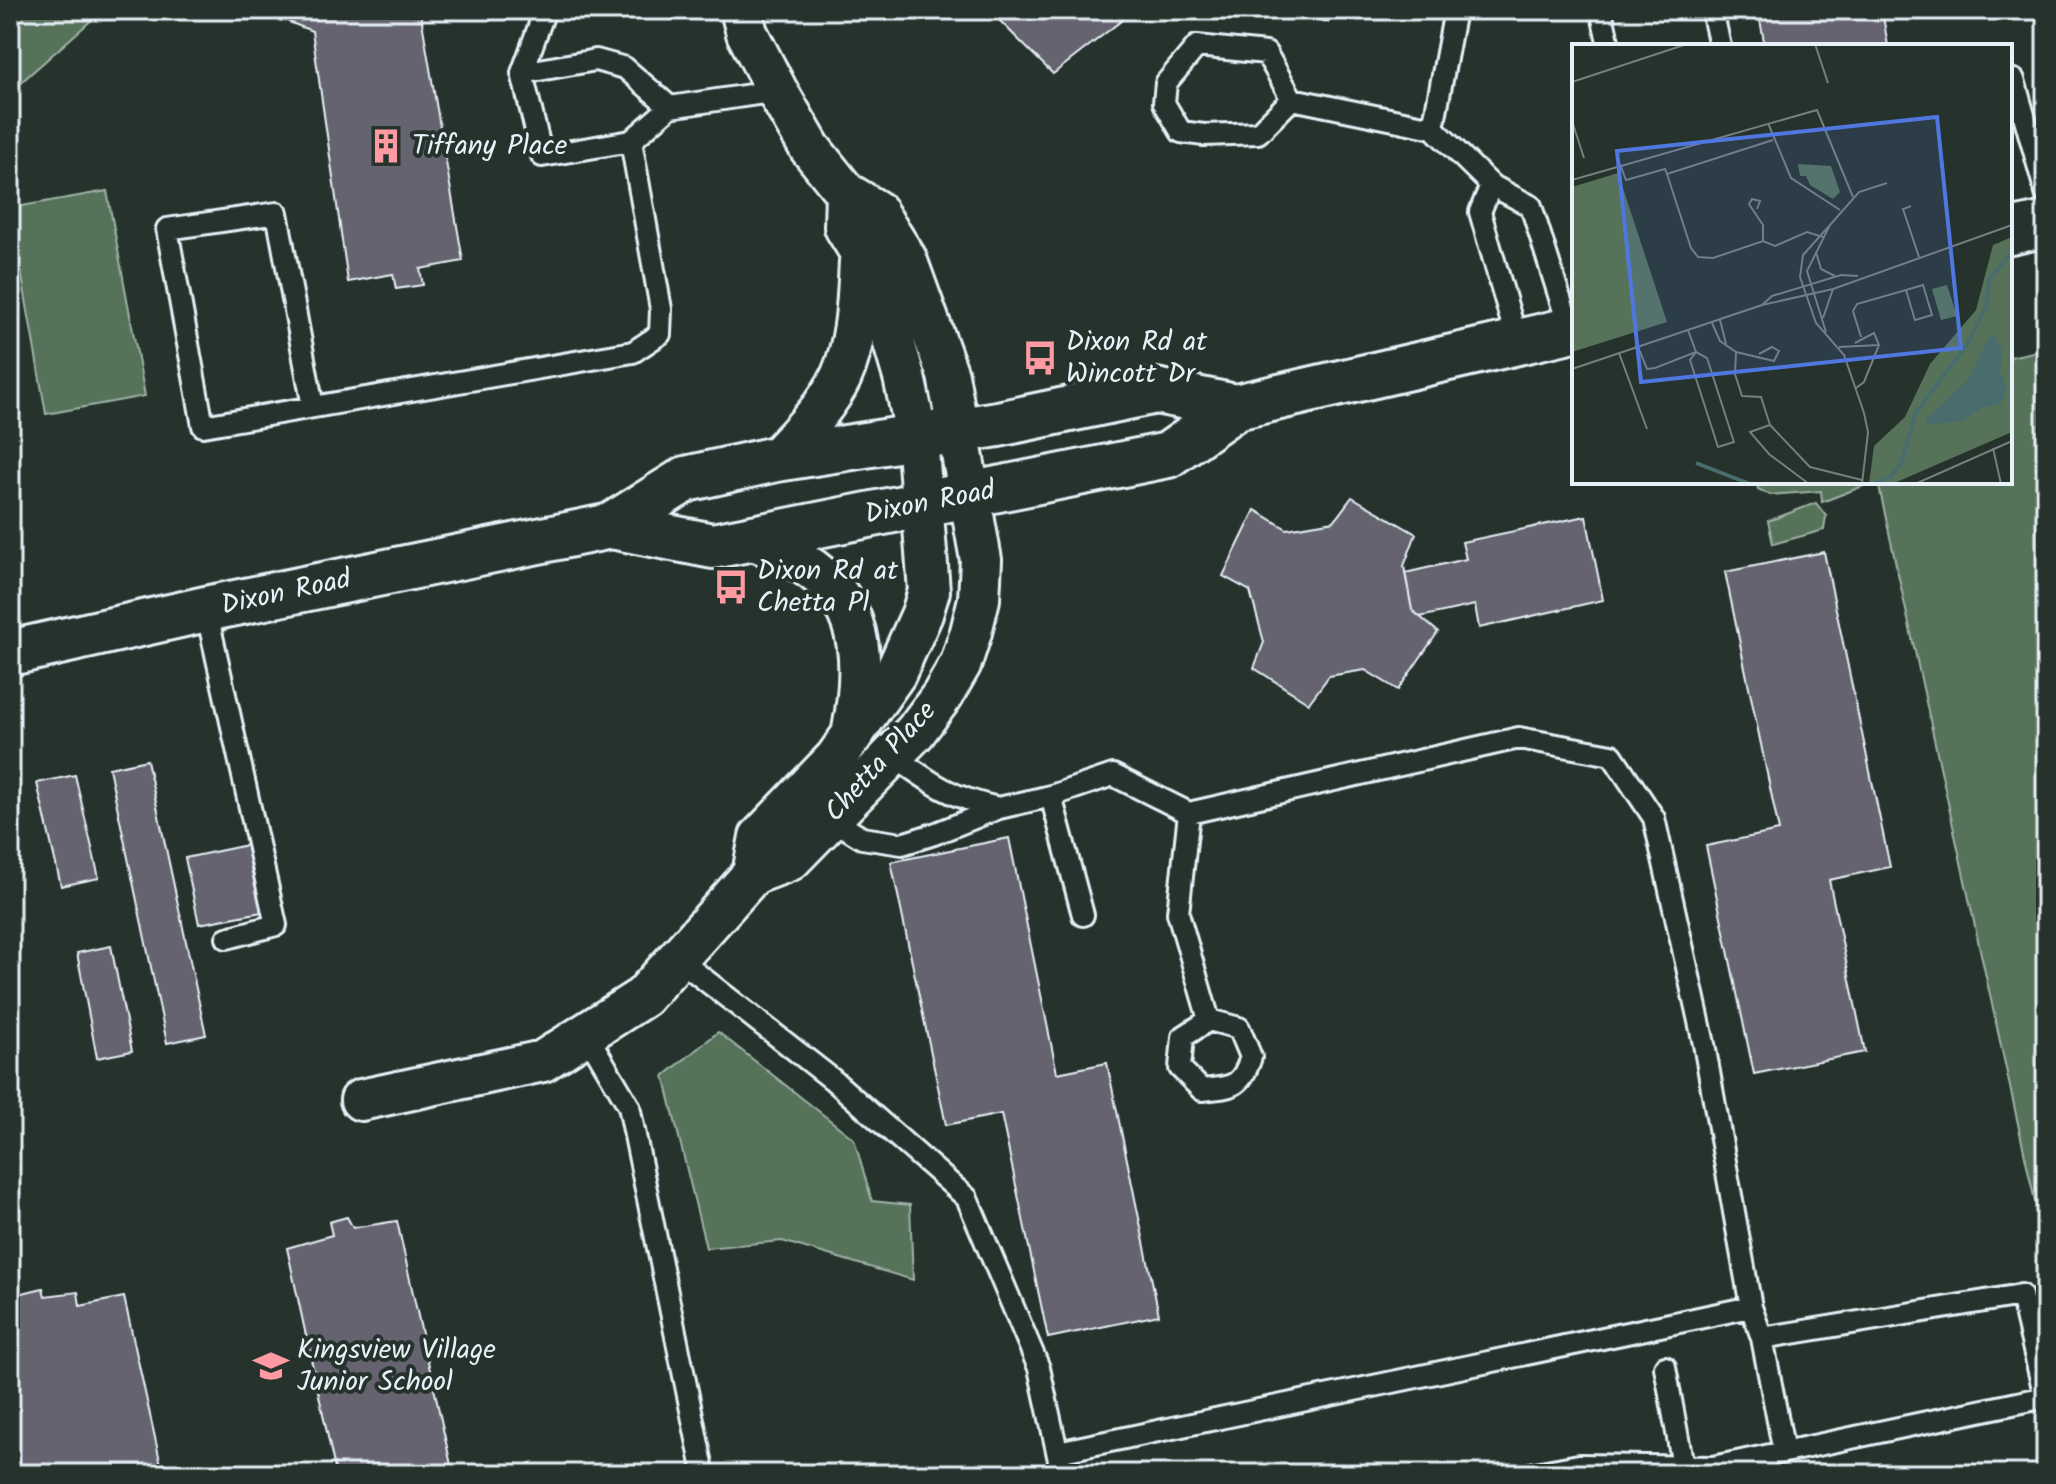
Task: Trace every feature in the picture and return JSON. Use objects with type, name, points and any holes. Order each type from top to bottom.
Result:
[{"type":"main road","points":[[2012,232],[2046,224]]},
{"type":"main road","name":"Dixon Road","points":[[611,526],[713,546],[1168,455],[1236,407],[1572,329]]},
{"type":"main road","name":"Dixon Road","points":[[10,653],[206,609],[611,526],[686,479],[776,459],[938,434],[1156,391],[1236,407]]},
{"type":"street","points":[[741,10],[747,33],[810,148],[846,193],[876,211],[906,259],[948,375],[938,434]]},
{"type":"street","points":[[846,193],[845,227],[861,253],[887,319],[904,377],[938,434]]},
{"type":"street","points":[[776,459],[810,422],[840,378],[856,318],[861,253]]},
{"type":"street","name":"Chetta Place","points":[[361,1100],[543,1061],[643,997],[753,874],[760,837],[814,808],[892,755],[915,732],[942,696],[961,663],[979,599],[981,560],[970,495],[938,434]]},
{"type":"street","name":"Chetta Place","points":[[814,808],[851,739],[895,674],[922,614],[929,591],[924,504],[938,434]]},
{"type":"street","points":[[752,539],[814,571],[847,610],[857,639],[861,690],[851,739]]},
{"type":"lane","points":[[545,10],[522,73],[542,156],[631,141],[670,107],[777,91]]},
{"type":"lane","points":[[1433,128],[1455,10]]},
{"type":"lane","points":[[1601,10],[1609,44]]},
{"type":"lane","points":[[1712,10],[1720,44]]},
{"type":"lane","points":[[1292,99],[1258,133],[1204,135],[1181,132],[1164,103],[1166,83],[1197,46],[1266,53],[1292,99],[1433,128],[1491,185],[1531,206],[1572,329]]},
{"type":"lane","points":[[522,73],[596,60],[625,68],[670,107]]},
{"type":"lane","points":[[2012,80],[2046,193]]},
{"type":"lane","points":[[313,407],[277,213],[167,229],[203,426],[633,352],[660,334],[661,309],[631,141]]},
{"type":"lane","points":[[1491,185],[1480,212],[1517,340]]},
{"type":"lane","points":[[206,609],[276,925],[227,938]]},
{"type":"lane","points":[[814,808],[862,838],[902,844],[999,808],[1051,796],[1113,775],[1189,813],[1519,738],[1612,755],[1654,818],[1704,1044],[1751,1307],[1762,1338],[1784,1452]]},
{"type":"lane","points":[[892,755],[946,793],[999,808]]},
{"type":"lane","points":[[1051,796],[1083,915]]},
{"type":"lane","points":[[1189,813],[1178,913],[1209,1020]]},
{"type":"lane","points":[[677,958],[832,1079],[967,1198],[1039,1368],[1062,1474]]},
{"type":"lane","points":[[586,1033],[629,1106],[704,1474]]},
{"type":"lane","points":[[1530,1474],[1579,1465],[1713,1467],[2045,1397],[2021,1295],[1762,1338]]},
{"type":"lane","points":[[1058,1452],[1751,1307]]},
{"type":"lane","points":[[1665,1367],[1683,1466]]},
{"type":"green space","points":[[10,10],[103,10],[10,92]]},
{"type":"green space","points":[[107,191],[145,396],[46,414],[10,208]]},
{"type":"green space","points":[[2046,349],[2046,1252],[1878,484],[2012,484],[2012,357]]},
{"type":"green space","points":[[1757,484],[1866,484],[1822,502],[1821,491],[1770,495],[1758,489]]},
{"type":"green space","points":[[1816,503],[1826,516],[1824,530],[1773,544],[1768,521]]},
{"type":"green space","points":[[718,1032],[854,1139],[872,1201],[910,1205],[913,1280],[782,1241],[706,1248],[664,1076]]},
{"type":"building","name":"Tiffany Place","points":[[291,10],[420,10],[463,261],[420,269],[423,285],[396,289],[393,274],[348,282],[312,31],[289,22]]},
{"type":"building","points":[[989,10],[1135,10],[1053,74]]},
{"type":"building","points":[[1282,10],[1332,10],[1328,22]]},
{"type":"building","points":[[1758,10],[1882,10],[1888,44],[1765,44]]},
{"type":"building","points":[[1352,497],[1416,534],[1404,566],[1412,610],[1438,632],[1398,690],[1365,670],[1329,676],[1309,703],[1254,668],[1264,642],[1250,591],[1223,576],[1255,510],[1287,529],[1334,521]]},
{"type":"building","points":[[1586,516],[1603,600],[1479,628],[1475,605],[1420,617],[1412,610],[1405,573],[1466,559],[1462,542]]},
{"type":"building","points":[[1824,552],[1890,867],[1829,880],[1865,1052],[1754,1074],[1706,846],[1779,831],[1725,572]]},
{"type":"building","points":[[147,760],[206,1035],[167,1043],[109,768]]},
{"type":"building","points":[[75,775],[99,878],[61,886],[37,783]]},
{"type":"building","points":[[1009,838],[1057,1073],[1107,1063],[1159,1315],[1048,1338],[1001,1114],[946,1125],[891,862]]},
{"type":"building","points":[[252,844],[267,911],[199,924],[185,858]]},
{"type":"building","points":[[111,946],[132,1051],[97,1058],[77,953]]},
{"type":"building","points":[[347,1217],[353,1228],[397,1221],[453,1474],[336,1474],[287,1248],[332,1235],[329,1222]]},
{"type":"building","points":[[43,1288],[45,1296],[78,1292],[80,1306],[124,1297],[163,1474],[10,1474],[10,1296]]},
{"type":"place","name":"Tiffany Place","points":[[386,146]]},
{"type":"place","name":"Dixon Rd at Wincott Dr","points":[[1040,358]]},
{"type":"place","name":"Dixon Rd at Chetta Pl","points":[[731,587]]},
{"type":"place","name":"Kingsview Village Junior School","points":[[271,1366]]}]
